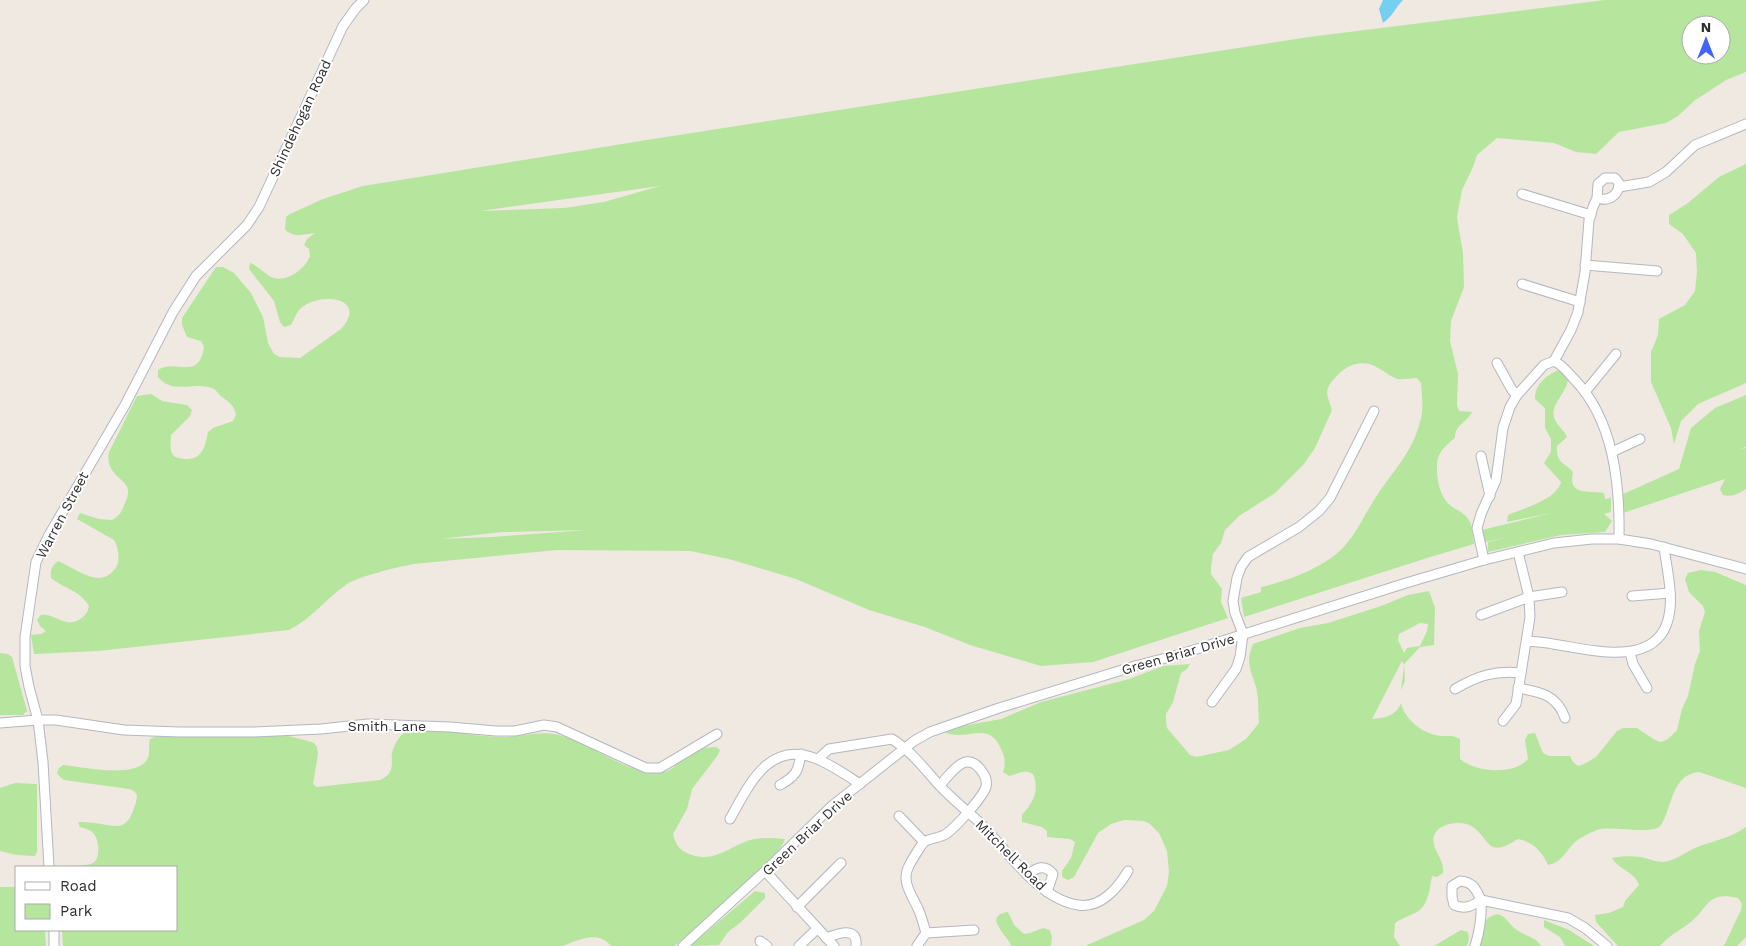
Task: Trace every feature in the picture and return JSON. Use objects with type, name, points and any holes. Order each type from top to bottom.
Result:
[{"type":"street","name":"Shindehogan Road","points":[[237,236],[253,218],[259,207],[343,26],[364,0]]},
{"type":"street","points":[[1619,187],[1649,182],[1666,172],[1694,145],[1746,124]]},
{"type":"street","points":[[1554,362],[1572,330],[1580,302],[1591,215],[1598,198],[1598,184],[1604,178],[1615,178],[1619,183],[1619,187],[1613,197],[1606,200],[1598,198]]},
{"type":"street","points":[[1522,194],[1591,215]]},
{"type":"street","name":"Warren Street","points":[[49,866],[43,762],[38,720],[25,666],[25,637],[36,562],[49,535],[125,405],[173,312],[196,276],[237,236]]},
{"type":"street","points":[[1585,264],[1657,271]]},
{"type":"street","points":[[1522,284],[1580,302]]},
{"type":"street","points":[[1585,392],[1616,354]]},
{"type":"street","points":[[1484,560],[1478,528],[1481,514],[1496,480],[1503,428],[1510,407],[1517,395],[1544,365],[1554,362],[1560,364],[1598,410],[1612,452],[1619,500],[1619,539]]},
{"type":"street","points":[[1497,363],[1512,390],[1517,395]]},
{"type":"street","points":[[1212,702],[1236,669],[1240,657],[1243,634],[1235,612],[1234,601],[1237,578],[1241,567],[1248,557],[1299,528],[1320,511],[1330,498],[1374,410]]},
{"type":"street","points":[[1612,452],[1640,439]]},
{"type":"street","points":[[1481,456],[1490,496]]},
{"type":"street","name":"Green Briar Drive","points":[[682,946],[833,806],[914,741],[930,732],[1135,666],[1181,654],[1484,560],[1575,540],[1619,539],[1664,547],[1746,570]]},
{"type":"street","points":[[1527,641],[1608,653],[1630,652],[1646,646],[1660,636],[1667,623],[1670,608],[1664,547]]},
{"type":"street","points":[[1503,721],[1516,704],[1530,617],[1529,596],[1518,552]]},
{"type":"street","points":[[1481,615],[1529,596],[1562,592]]},
{"type":"street","points":[[1632,596],[1670,593]]},
{"type":"street","points":[[1630,652],[1632,664],[1647,688]]},
{"type":"street","points":[[1455,689],[1492,673],[1503,671],[1521,673]]},
{"type":"street","points":[[1518,688],[1549,696],[1562,707],[1565,718]]},
{"type":"street","name":"Smith Lane","points":[[0,723],[56,720],[124,730],[179,732],[254,732],[321,729],[368,724],[516,732],[544,725],[557,727],[646,768],[660,768],[717,734]]},
{"type":"street","points":[[818,759],[829,749],[892,739],[906,748]]},
{"type":"street","name":"Mitchell Road","points":[[906,748],[1028,875],[1047,892],[1066,902],[1078,906],[1089,906],[1114,891],[1128,871]]},
{"type":"street","points":[[780,785],[793,778],[798,768],[801,754]]},
{"type":"street","points":[[730,819],[749,786],[764,765],[783,755],[801,754],[818,759],[860,784]]},
{"type":"street","name":"Mitchell Road","points":[[924,842],[945,835],[968,812],[986,787],[986,779],[984,773],[976,764],[966,762],[961,763],[940,785]]},
{"type":"street","points":[[899,816],[924,842],[907,869],[906,882],[910,895],[919,911],[926,933]]},
{"type":"street","points":[[797,907],[841,862]]},
{"type":"street","points":[[1028,875],[1038,867],[1050,870],[1054,874],[1047,892]]},
{"type":"street","points":[[765,871],[834,946]]},
{"type":"street","points":[[1475,946],[1482,913],[1481,900],[1568,918],[1585,928],[1607,946]]},
{"type":"street","points":[[799,946],[817,929]]},
{"type":"street","points":[[926,933],[974,930]]},
{"type":"street","points":[[54,931],[54,946]]},
{"type":"street","points":[[826,938],[847,932],[852,934],[856,940],[856,946]]},
{"type":"street","points":[[917,946],[926,933]]},
{"type":"green space","points":[[1605,0],[1746,0],[1746,72],[1726,80],[1694,101],[1678,116],[1666,123],[1619,132],[1596,154],[1576,152],[1554,143],[1497,138],[1477,155],[1462,190],[1458,211],[1457,218],[1463,253],[1464,287],[1451,321],[1450,341],[1458,374],[1457,405],[1459,411],[1472,412],[1457,430],[1455,438],[1441,452],[1437,461],[1438,481],[1442,495],[1450,505],[1468,518],[1472,527],[1474,544],[1244,617],[1241,598],[1261,592],[1261,587],[1315,568],[1339,552],[1356,530],[1417,433],[1422,413],[1422,403],[1421,383],[1417,378],[1397,379],[1374,366],[1361,363],[1345,369],[1329,386],[1327,393],[1332,410],[1315,448],[1304,464],[1275,493],[1239,516],[1225,530],[1221,543],[1213,554],[1211,574],[1222,589],[1221,602],[1228,618],[1093,662],[1041,666],[970,645],[925,627],[869,610],[796,579],[729,559],[690,551],[557,550],[414,564],[379,572],[347,584],[305,620],[289,630],[98,651],[34,654],[31,635],[41,634],[46,631],[37,620],[41,615],[72,622],[83,617],[89,608],[86,601],[77,593],[51,578],[51,570],[54,565],[58,561],[85,575],[99,578],[111,573],[118,564],[118,551],[114,540],[77,519],[80,513],[99,519],[112,520],[122,510],[128,496],[128,488],[110,467],[108,460],[109,452],[137,396],[151,394],[162,401],[187,405],[192,410],[190,416],[171,435],[173,455],[184,459],[190,459],[199,455],[206,443],[208,432],[213,428],[233,421],[236,415],[231,404],[214,389],[199,386],[171,386],[164,383],[158,377],[158,370],[172,366],[192,366],[197,364],[201,358],[204,347],[201,341],[187,337],[182,325],[182,318],[216,267],[223,267],[234,273],[251,293],[263,317],[268,343],[274,354],[280,357],[300,358],[341,329],[348,318],[349,310],[346,304],[339,301],[330,299],[320,300],[301,308],[291,325],[284,327],[280,322],[274,301],[249,269],[250,263],[271,277],[279,279],[296,273],[308,261],[310,256],[309,249],[304,245],[307,239],[315,233],[295,235],[288,232],[285,229],[286,217],[290,214],[323,199],[363,186],[1309,37]],"holes":[[[660,186],[604,202],[564,208],[480,211]],[[587,530],[492,537],[440,539],[503,532]]]},
{"type":"green space","points":[[1746,164],[1746,383],[1698,404],[1681,421],[1674,444],[1671,428],[1651,382],[1651,352],[1658,335],[1659,319],[1685,305],[1695,291],[1697,272],[1696,253],[1683,234],[1669,224],[1669,215],[1688,203],[1719,177]]},
{"type":"green space","points":[[1558,370],[1568,378],[1565,389],[1554,409],[1555,420],[1567,437],[1557,446],[1559,459],[1573,472],[1572,480],[1576,489],[1586,492],[1604,493],[1605,499],[1611,498],[1611,512],[1604,514],[1612,521],[1605,532],[1561,535],[1488,552],[1488,542],[1507,537],[1485,542],[1482,530],[1551,513],[1507,522],[1508,515],[1546,499],[1553,494],[1561,482],[1544,463],[1551,452],[1551,439],[1545,428],[1545,408],[1535,399],[1535,394],[1542,381]]},
{"type":"green space","points":[[1746,395],[1746,447],[1739,450],[1746,448],[1746,489],[1735,495],[1723,495],[1720,489],[1725,479],[1623,513],[1621,495],[1679,469],[1691,428],[1715,408]]},
{"type":"green space","points":[[1701,570],[1715,572],[1746,585],[1746,788],[1699,772],[1690,774],[1678,785],[1665,818],[1657,828],[1650,830],[1597,830],[1579,839],[1560,860],[1548,865],[1543,855],[1536,848],[1523,840],[1518,839],[1506,846],[1496,848],[1491,846],[1475,828],[1467,824],[1456,823],[1440,828],[1433,840],[1442,863],[1443,873],[1437,877],[1432,876],[1424,906],[1417,912],[1395,923],[1394,937],[1400,946],[1085,946],[1144,920],[1154,911],[1167,886],[1169,872],[1167,851],[1159,833],[1144,821],[1124,820],[1111,824],[1098,833],[1074,877],[1068,880],[1062,877],[1062,871],[1071,858],[1075,842],[1070,839],[1047,837],[1047,831],[1042,827],[1022,822],[1022,815],[1034,796],[1036,786],[1033,774],[1024,772],[1009,776],[1003,772],[1005,763],[1003,755],[996,740],[991,735],[984,733],[954,735],[946,733],[951,728],[1001,719],[1041,702],[1129,679],[1163,666],[1190,664],[1181,673],[1173,702],[1166,714],[1167,728],[1190,755],[1196,757],[1229,750],[1246,739],[1259,723],[1257,691],[1249,661],[1253,644],[1300,628],[1328,623],[1408,595],[1429,591],[1435,608],[1434,645],[1420,647],[1404,665],[1402,661],[1372,719],[1393,714],[1401,703],[1406,715],[1421,729],[1434,735],[1453,736],[1460,739],[1460,759],[1475,767],[1504,770],[1521,764],[1528,759],[1525,740],[1528,734],[1535,733],[1543,753],[1549,756],[1570,756],[1578,766],[1596,757],[1617,731],[1623,728],[1637,728],[1661,742],[1668,739],[1677,730],[1700,651],[1699,631],[1705,612],[1703,606],[1689,592],[1685,579],[1688,573]],"holes":[[[1420,623],[1428,624],[1420,646],[1407,648],[1404,653],[1398,640],[1399,634]]]},
{"type":"green space","points":[[0,653],[8,654],[12,657],[27,711],[23,715],[0,715]]},
{"type":"green space","points":[[1404,665],[1405,680],[1401,691]]},
{"type":"green space","points":[[432,730],[495,737],[538,733],[559,735],[572,739],[622,764],[648,772],[670,770],[693,750],[716,747],[720,750],[718,755],[692,789],[687,809],[673,834],[679,848],[692,855],[708,857],[722,853],[750,840],[763,838],[785,839],[780,848],[753,877],[675,946],[611,946],[606,941],[594,937],[563,946],[63,946],[62,931],[178,931],[178,866],[74,866],[90,864],[96,861],[98,849],[94,834],[80,827],[78,822],[112,826],[122,825],[130,818],[137,795],[129,789],[64,780],[57,773],[63,765],[107,770],[130,769],[146,761],[150,739],[155,737],[285,735],[314,743],[317,747],[318,754],[313,784],[317,787],[380,780],[388,775],[392,765],[392,753],[396,742],[407,731]]},
{"type":"green space","points":[[15,783],[37,784],[37,852],[35,856],[16,855],[0,851],[0,788]]},
{"type":"green space","points":[[1746,827],[1746,937],[1737,946],[1724,946],[1742,904],[1738,898],[1728,896],[1715,898],[1710,901],[1692,921],[1660,946],[1618,946],[1596,922],[1595,915],[1609,913],[1623,907],[1625,901],[1639,885],[1634,877],[1612,858],[1633,856],[1663,862],[1734,834]]},
{"type":"green space","points":[[0,887],[15,887],[15,931],[45,931],[46,946],[0,946]]},
{"type":"green space","points":[[755,891],[765,893],[765,898],[728,932],[719,945],[690,946]]},
{"type":"green space","points":[[1008,912],[1014,925],[1024,934],[1043,928],[1050,930],[1052,937],[1051,946],[1011,946],[997,922],[1000,914]]},
{"type":"green space","points":[[1498,914],[1541,946],[1478,946],[1485,922],[1488,918]]},
{"type":"green space","points":[[1544,920],[1569,930],[1594,946],[1565,946],[1560,937],[1544,927]]},
{"type":"green space","points":[[1461,930],[1468,932],[1467,946],[1434,946]]},
{"type":"water","points":[[1383,0],[1403,0],[1383,23],[1379,9]]}]
